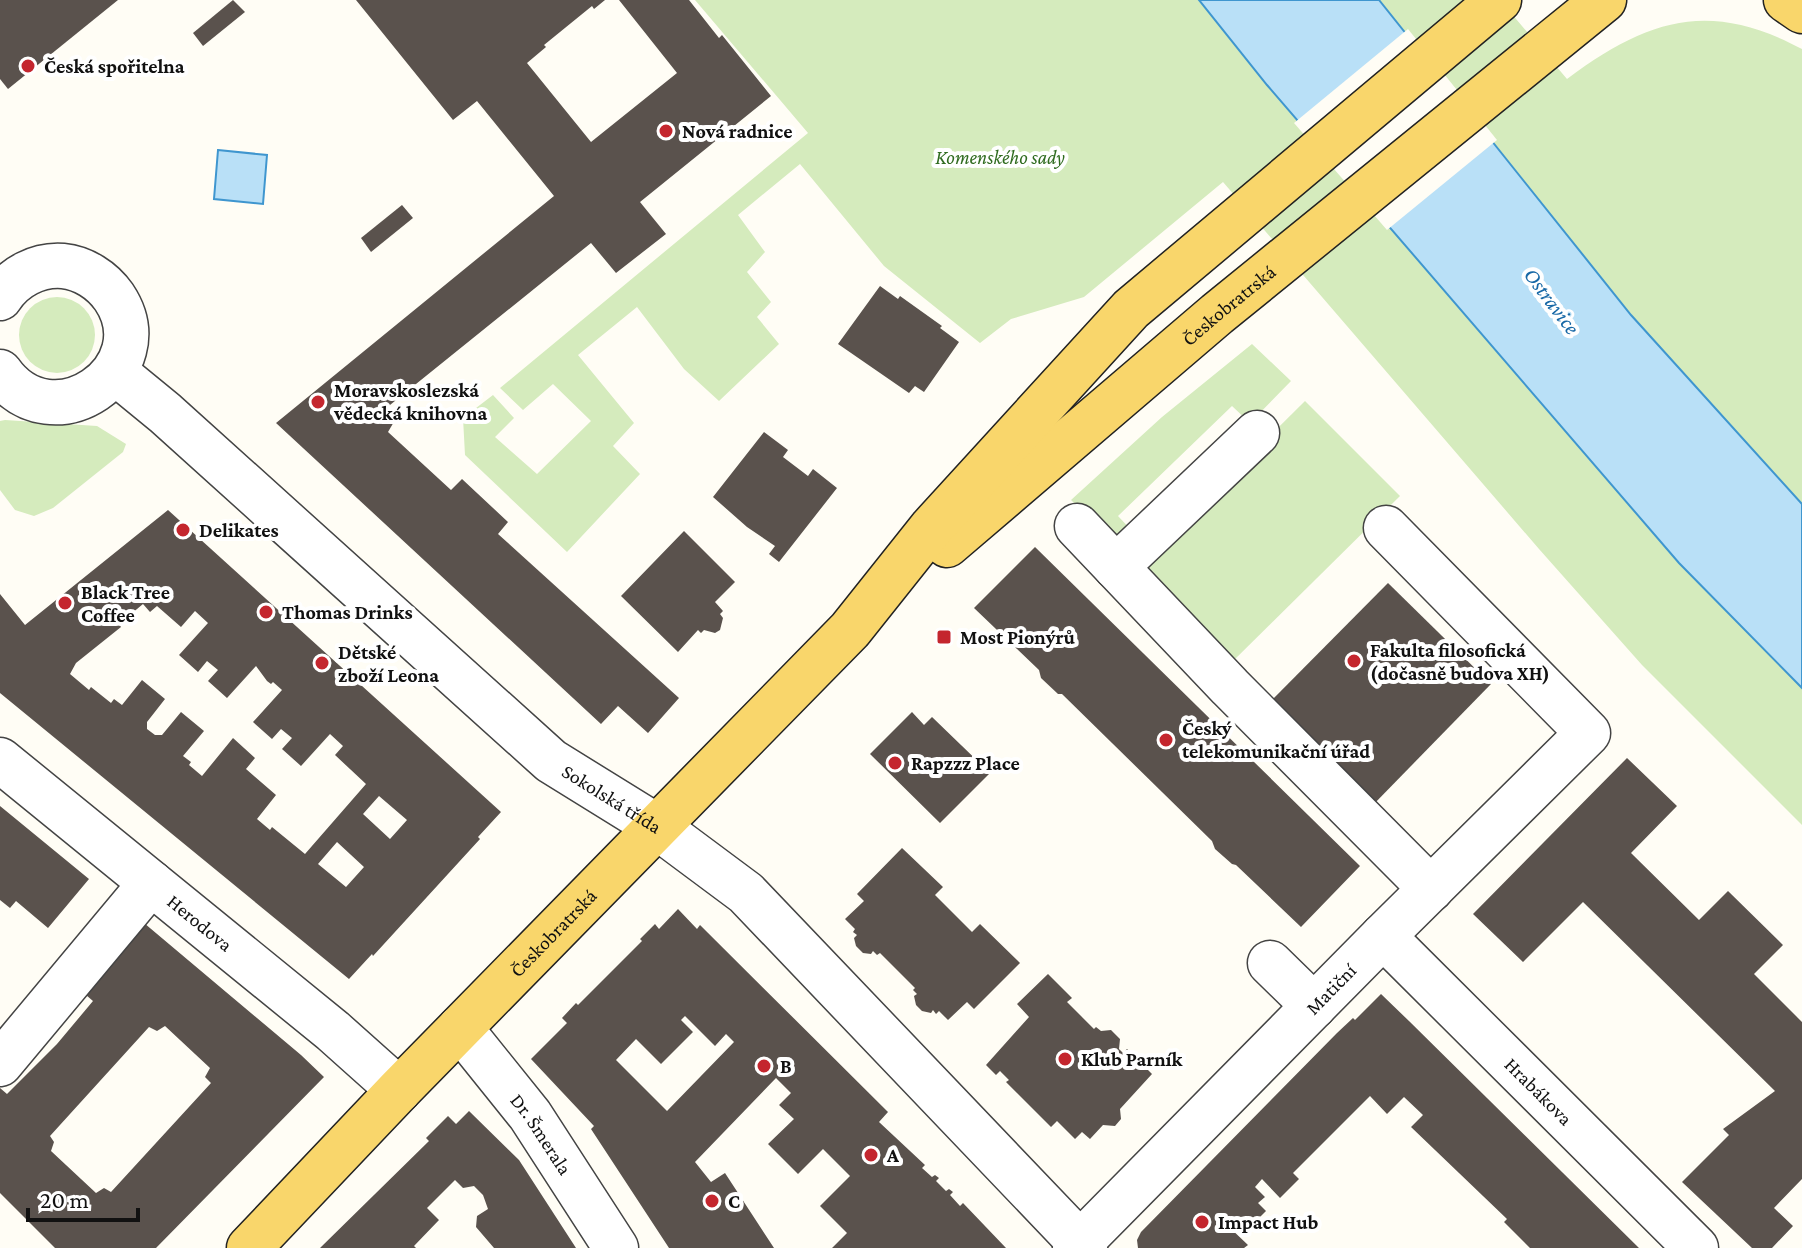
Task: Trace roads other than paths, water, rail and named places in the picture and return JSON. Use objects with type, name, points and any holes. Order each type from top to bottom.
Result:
[{"type":"main road","name":"Českobratrská","points":[[249,1248],[399,1090],[860,619],[932,527],[1131,309],[1499,0]]},
{"type":"main road","name":"Českobratrská","points":[[860,619],[1217,314],[1604,0]]},
{"type":"main road","points":[[1562,35],[1635,0]]},
{"type":"main road","points":[[1786,0],[1802,11]]},
{"type":"street","points":[[2,378],[38,400],[65,402],[91,394],[115,372],[123,353],[125,327],[117,301],[88,274],[62,266],[36,270],[4,284]]},
{"type":"street","name":"Sokolská třída","points":[[115,372],[165,413],[551,761],[656,826],[746,893],[1080,1246]]},
{"type":"street","points":[[1116,567],[1257,433]]},
{"type":"street","points":[[1077,526],[1230,687],[1431,889]]},
{"type":"street","name":"Matiční","points":[[1080,1246],[1383,936],[1588,733],[1386,528]]},
{"type":"street","name":"Herodova","points":[[0,760],[333,1031],[399,1090]]},
{"type":"street","points":[[0,1064],[151,883]]},
{"type":"street","name":"Hrabákova","points":[[1383,936],[1696,1248]]},
{"type":"street","points":[[1270,963],[1314,1006]]},
{"type":"street","name":"Dr. Šmerala","points":[[460,1028],[530,1115],[616,1248]]},
{"type":"water","name":"Ostravice","points":[[1199,0],[1379,0],[1631,315],[1802,504],[1802,688],[1679,563],[1267,85]]},
{"type":"water","points":[[218,150],[267,155],[263,204],[214,199]]},
{"type":"place","name":"Česká spořitelna","points":[[28,66]]},
{"type":"place","name":"Nová radnice","points":[[666,131]]},
{"type":"place","name":"Moravskoslezská vědecká knihovna","points":[[318,402]]},
{"type":"place","name":"Delikates","points":[[183,530]]},
{"type":"place","name":"Black Tree Coffee","points":[[65,603]]},
{"type":"place","name":"Thomas Drinks","points":[[266,612]]},
{"type":"place","name":"Most Pionýrů","points":[[944,637]]},
{"type":"place","name":"Fakulta filosofická (dočasně budova XH)","points":[[1354,661]]},
{"type":"place","name":"Dětské zboží Leona","points":[[322,663]]},
{"type":"place","name":"Český telekomunikační úřad","points":[[1166,740]]},
{"type":"place","name":"Rapzzz Place","points":[[895,763]]},
{"type":"place","name":"Klub Parník","points":[[1065,1059]]},
{"type":"place","name":"B","points":[[764,1066]]},
{"type":"place","name":"A","points":[[871,1155]]},
{"type":"place","name":"C","points":[[712,1201]]},
{"type":"place","name":"Impact Hub","points":[[1202,1222]]},
{"type":"park label","name":"Komenského sady","points":[[1000,157]]}]
